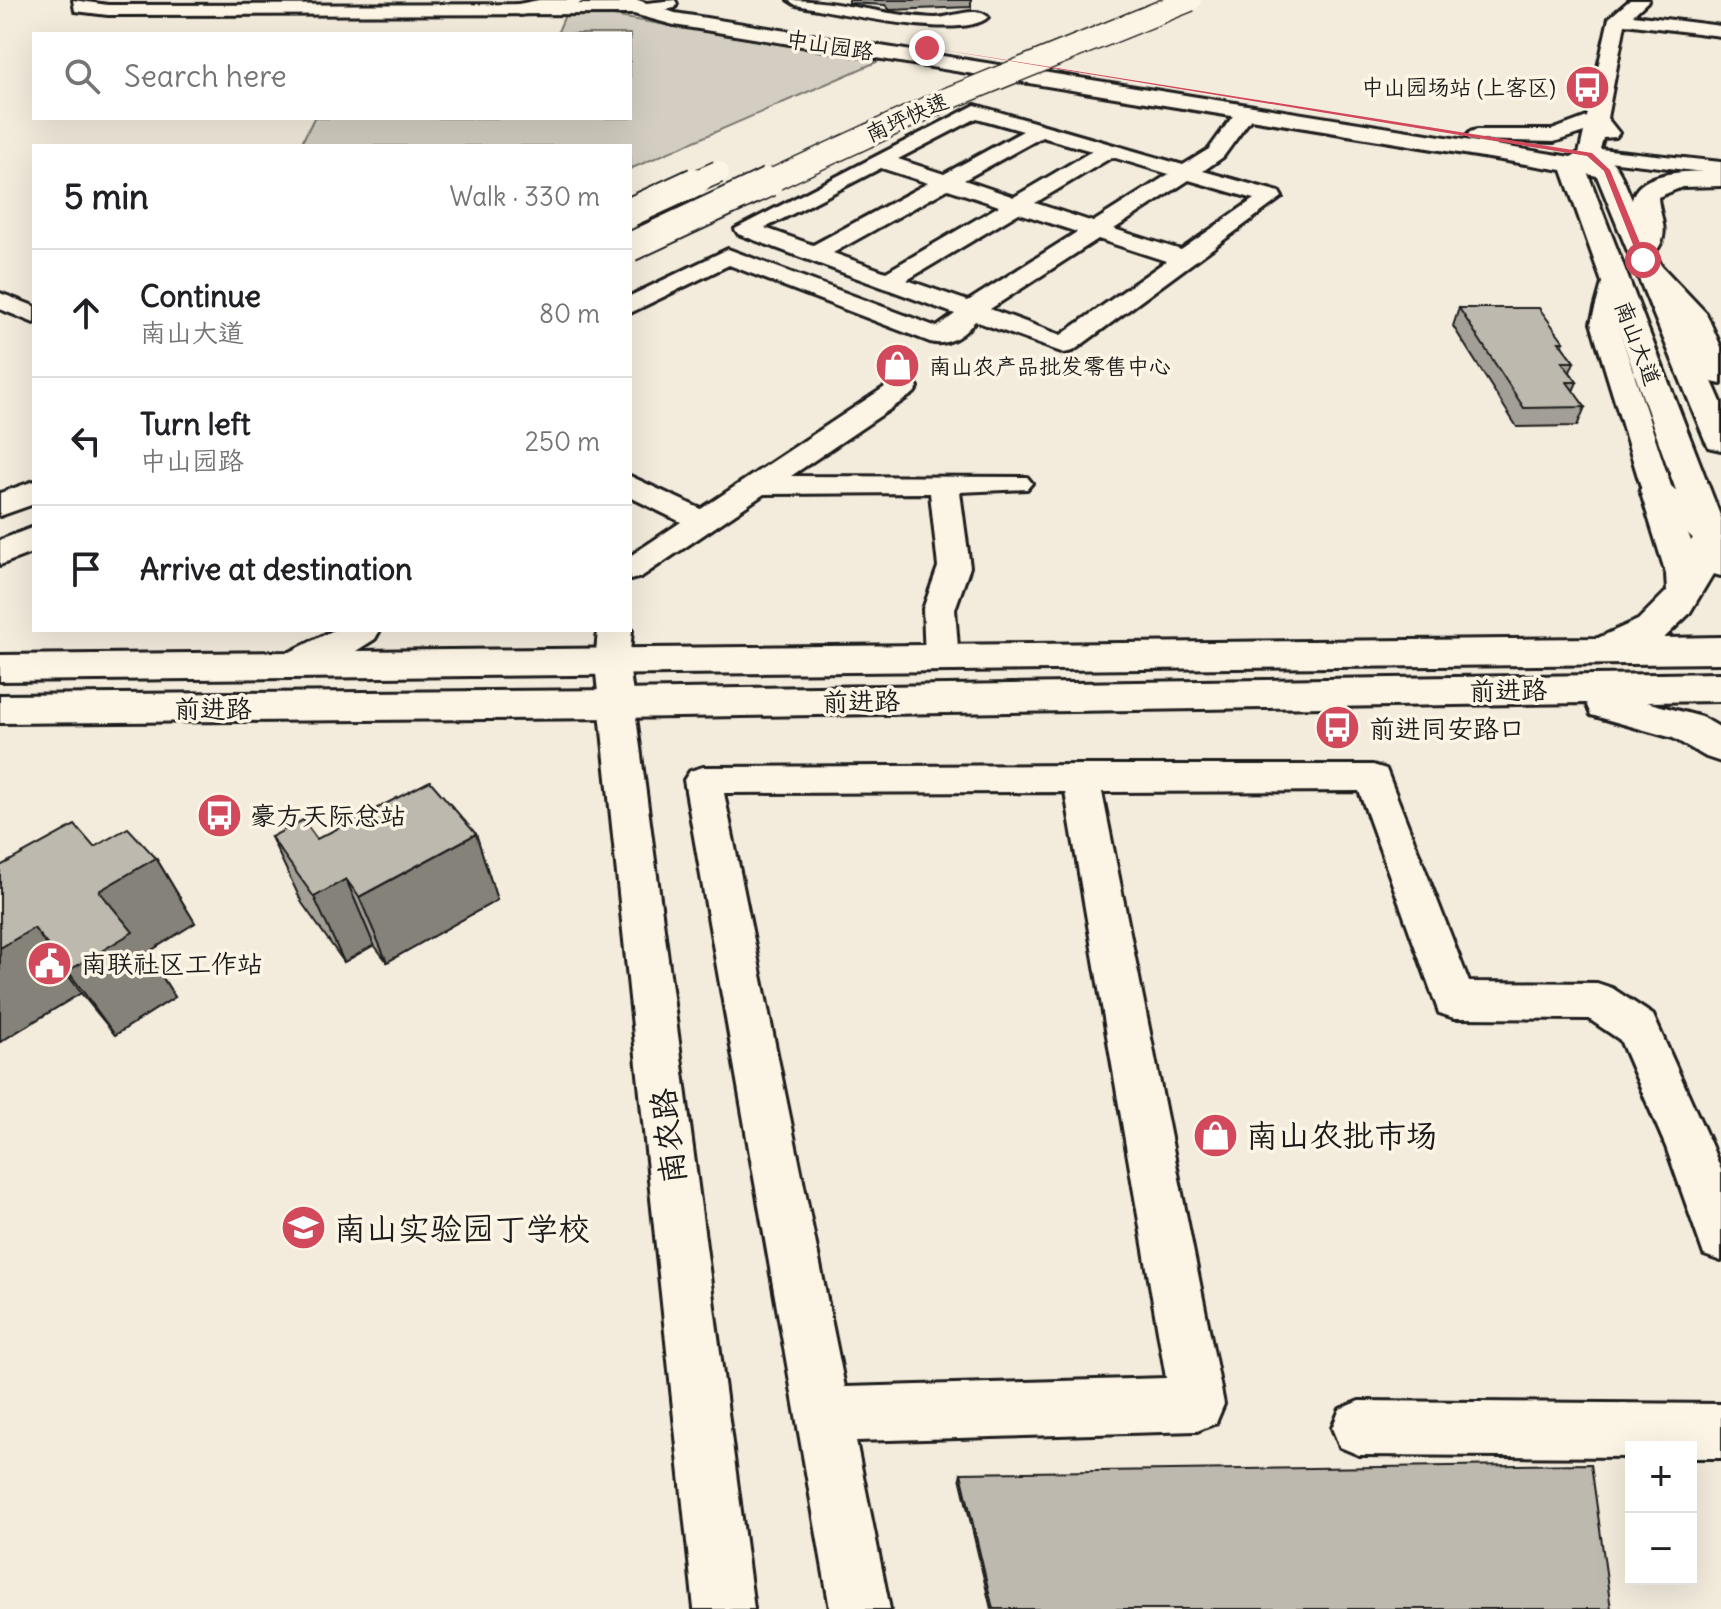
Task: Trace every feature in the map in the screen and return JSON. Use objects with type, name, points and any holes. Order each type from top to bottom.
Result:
[{"type":"main road","points":[[520,9],[575,0]]},
{"type":"main road","name":"南坪快速","points":[[632,246],[947,99],[1190,0]]},
{"type":"main road","name":"中山园路","points":[[666,2],[1590,164]]},
{"type":"main road","name":"中山园路","points":[[632,4],[674,19],[1245,113],[1475,143]]},
{"type":"main road","points":[[761,12],[877,40]]},
{"type":"main road","name":"南坪快速","points":[[923,81],[1003,48]]},
{"type":"main road","points":[[1475,143],[1541,173],[1559,190],[1604,323]]},
{"type":"main road","points":[[632,211],[742,161]]},
{"type":"main road","points":[[1559,190],[1590,164]]},
{"type":"main road","name":"南山大道","points":[[1590,164],[1643,260],[1721,440]]},
{"type":"main road","name":"南山大道","points":[[1590,164],[1615,280],[1716,552]]},
{"type":"main road","points":[[1693,313],[1645,202],[1646,194],[1679,180],[1721,179]]},
{"type":"main road","points":[[1643,260],[1653,222]]},
{"type":"main road","points":[[1577,244],[1615,280]]},
{"type":"main road","points":[[1657,490],[1684,574],[1686,591]]},
{"type":"main road","points":[[0,506],[32,492]]},
{"type":"main road","points":[[0,554],[32,539]]},
{"type":"main road","points":[[1589,652],[1652,631],[1668,619],[1716,552]]},
{"type":"main road","points":[[293,666],[332,649],[358,632]]},
{"type":"main road","points":[[405,632],[439,659],[460,665]]},
{"type":"main road","name":"前进路","points":[[0,709],[615,666],[1721,650]]},
{"type":"main road","name":"前进路","points":[[0,668],[615,666],[1463,691],[1721,687]]},
{"type":"main road","points":[[1463,691],[1587,701],[1644,713],[1687,727],[1721,747]]},
{"type":"street","points":[[81,0],[81,7],[108,10],[374,10],[404,5],[520,9],[666,2]]},
{"type":"street","points":[[796,0],[935,23],[977,9]]},
{"type":"street","points":[[1590,164],[1618,18],[1641,0]]},
{"type":"street","points":[[241,5],[367,5],[374,10]]},
{"type":"street","points":[[927,48],[977,9]]},
{"type":"street","points":[[374,10],[354,25],[548,25],[556,28]]},
{"type":"street","points":[[1618,18],[1712,25]]},
{"type":"street","points":[[975,111],[1186,173],[1271,197],[1064,345],[746,229],[975,111]]},
{"type":"street","points":[[632,305],[728,256],[939,337],[959,325],[970,311],[1216,153],[1245,113]]},
{"type":"street","points":[[1475,143],[1554,136],[1597,120]]},
{"type":"street","points":[[1597,120],[1612,136],[1645,152],[1721,168]]},
{"type":"street","points":[[814,254],[1040,130]]},
{"type":"street","points":[[888,281],[1109,150]]},
{"type":"street","points":[[879,160],[1184,259]]},
{"type":"street","points":[[1590,164],[1721,168]]},
{"type":"street","points":[[1590,164],[1721,179]]},
{"type":"street","points":[[1643,260],[1693,313],[1721,376]]},
{"type":"street","points":[[1615,280],[1604,323],[1657,490],[1716,552]]},
{"type":"street","points":[[0,300],[32,314]]},
{"type":"street","points":[[632,569],[904,387]]},
{"type":"street","points":[[758,485],[1017,483]]},
{"type":"street","points":[[942,660],[939,609],[954,567],[944,484]]},
{"type":"street","points":[[632,486],[702,521]]},
{"type":"street","name":"南农路","points":[[615,666],[724,1609]]},
{"type":"street","points":[[824,1415],[1197,1404],[1081,778]]},
{"type":"street","points":[[860,1609],[703,780],[1373,778],[1454,1000],[1597,1001],[1637,1028],[1705,1151],[1721,1238]]},
{"type":"street","points":[[1359,1428],[1721,1431]]},
{"type":"shaded area","points":[[565,15],[607,15],[879,61],[632,168],[632,144],[301,144],[313,120],[632,120],[632,32],[558,32]]},
{"type":"building","points":[[1459,308],[1539,308],[1564,342],[1559,342],[1574,362],[1562,362],[1577,382],[1567,382],[1585,407],[1524,408]]},
{"type":"building","points":[[430,781],[476,834],[359,897],[346,879],[314,897],[271,837],[303,820],[317,839]]},
{"type":"building","points":[[75,825],[94,847],[128,828],[156,858],[99,891],[133,932],[68,971],[34,928],[0,948],[0,866]]},
{"type":"building","points":[[1591,1464],[1611,1609],[993,1609],[961,1473]]},
{"type":"place","name":"中山园场站 (上客区)","points":[[1587,87]]},
{"type":"place","name":"南山农产品批发零售中心","points":[[898,366]]},
{"type":"place","name":"前进同安路口","points":[[1338,728]]},
{"type":"place","name":"豪方天际总站","points":[[219,815]]},
{"type":"place","name":"南联社区工作站","points":[[50,963]]},
{"type":"place","name":"南山农批市场","points":[[1215,1135]]},
{"type":"place","name":"南山实验园丁学校","points":[[303,1228]]},
{"type":"route","points":[[927,48],[1589,154],[1607,170],[1643,260]]}]
